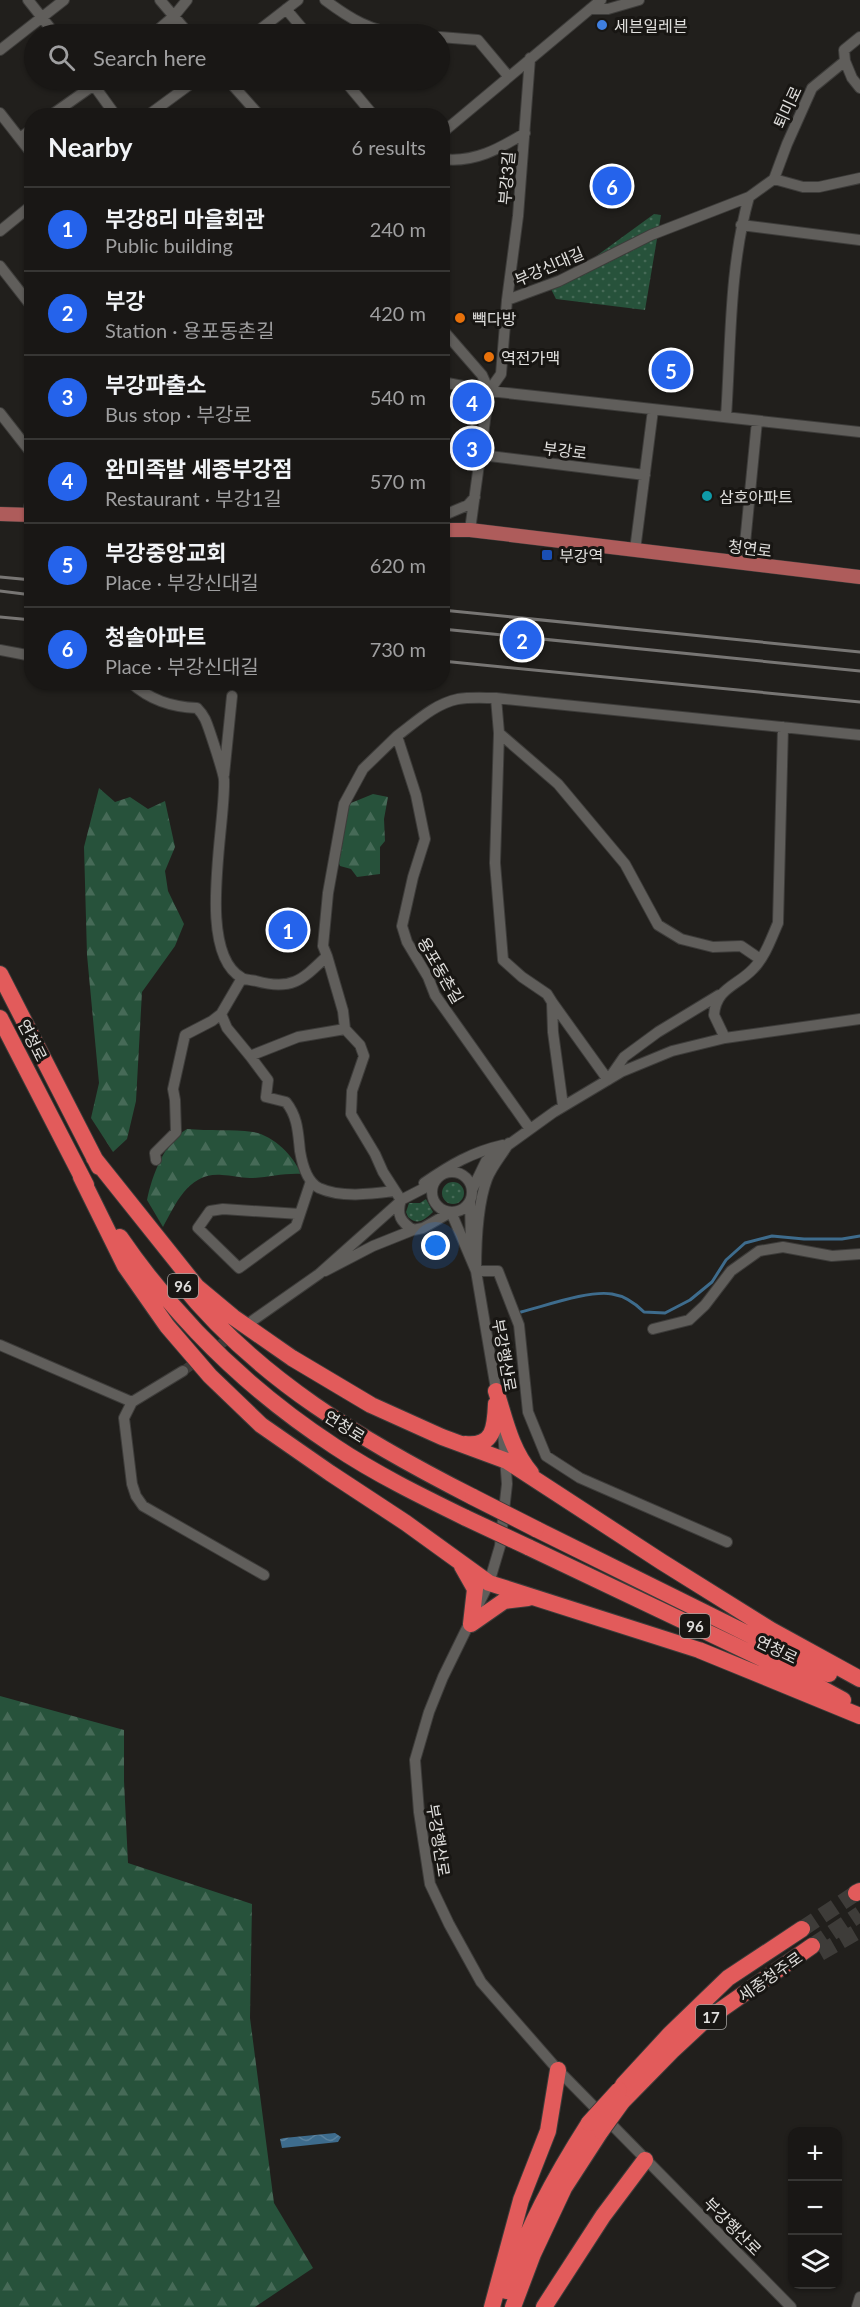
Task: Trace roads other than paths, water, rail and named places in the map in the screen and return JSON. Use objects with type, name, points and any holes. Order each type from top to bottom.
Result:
[{"type":"highway","name":"연청로","points":[[0,974],[113,1192],[161,1259],[200,1307],[249,1355],[291,1390],[346,1427],[417,1468],[702,1612],[860,1687]]},
{"type":"highway","name":"연청로","points":[[0,1018],[81,1177],[136,1260],[176,1311],[235,1370],[277,1406],[334,1447],[403,1487],[797,1675],[860,1709]]},
{"type":"highway","points":[[94,1158],[197,1287],[233,1317],[292,1358],[371,1405],[507,1461],[761,1623],[860,1678]]},
{"type":"highway","points":[[81,1177],[125,1266],[167,1326],[210,1376],[261,1425],[459,1560],[489,1583],[699,1650],[860,1716]]},
{"type":"highway","points":[[459,1443],[475,1445],[485,1441],[493,1432],[496,1391]]},
{"type":"highway","points":[[496,1391],[511,1438],[522,1463],[542,1485]]},
{"type":"highway","points":[[459,1560],[475,1589],[471,1624]]},
{"type":"highway","points":[[471,1624],[504,1601],[532,1598]]},
{"type":"highway","name":"세종청주로","points":[[621,2096],[670,2034],[728,1978],[802,1929]]},
{"type":"highway","name":"17","points":[[500,2307],[527,2234],[553,2180],[621,2096],[702,2023],[816,1950]]},
{"type":"highway","points":[[492,2307],[521,2200],[548,2131],[558,2070]]},
{"type":"highway","name":"17","points":[[513,2307],[533,2254],[595,2127]]},
{"type":"highway","points":[[544,2307],[603,2216],[645,2160]]},
{"type":"main road","points":[[0,514],[24,515]]},
{"type":"main road","name":"청연로","points":[[450,530],[470,530],[860,577]]},
{"type":"street","points":[[28,0],[47,24]]},
{"type":"street","points":[[31,24],[63,0]]},
{"type":"street","points":[[160,0],[181,24]]},
{"type":"street","points":[[165,24],[187,0]]},
{"type":"street","points":[[266,24],[298,0]]},
{"type":"street","points":[[325,0],[350,19],[361,24]]},
{"type":"street","points":[[450,126],[601,0]]},
{"type":"street","points":[[591,9],[608,9],[639,0]]},
{"type":"street","points":[[285,9],[298,24]]},
{"type":"street","points":[[0,50],[24,30]]},
{"type":"street","name":"퇴미로","points":[[774,179],[812,88],[845,61],[844,50],[860,37]]},
{"type":"street","points":[[450,38],[478,40],[509,77]]},
{"type":"street","name":"부강3길","points":[[507,300],[518,216],[530,58]]},
{"type":"street","points":[[845,61],[852,78],[860,88]]},
{"type":"street","points":[[61,108],[84,90]]},
{"type":"street","points":[[101,90],[111,108]]},
{"type":"street","points":[[158,108],[182,90]]},
{"type":"street","points":[[237,90],[253,108]]},
{"type":"street","points":[[352,90],[367,108]]},
{"type":"street","points":[[0,113],[24,143]]},
{"type":"street","points":[[450,160],[477,157],[498,150],[525,133]]},
{"type":"street","points":[[20,138],[24,135]]},
{"type":"street","points":[[726,417],[733,299],[741,225],[748,197],[774,179],[803,187],[819,187],[860,178]]},
{"type":"street","name":"부강신대길","points":[[489,391],[501,374],[507,300],[559,280],[651,235],[748,197]]},
{"type":"street","points":[[0,231],[24,212]]},
{"type":"street","points":[[741,225],[860,240]]},
{"type":"street","points":[[0,266],[24,297]]},
{"type":"street","points":[[450,338],[482,375],[489,391],[470,530]]},
{"type":"street","points":[[450,384],[489,391],[860,432]]},
{"type":"street","points":[[635,550],[653,410]]},
{"type":"street","points":[[0,413],[24,444]]},
{"type":"street","points":[[743,564],[757,421]]},
{"type":"street","name":"부강로","points":[[481,455],[645,475]]},
{"type":"street","points":[[450,513],[468,505],[475,496]]},
{"type":"street","points":[[0,650],[24,654]]},
{"type":"street","points":[[139,690],[159,702],[197,708],[205,719],[224,778]]},
{"type":"street","points":[[232,696],[217,871],[216,927],[222,952],[242,978],[264,984],[286,986],[309,974],[327,956]]},
{"type":"street","points":[[413,1230],[403,1224],[398,1208],[398,1196],[351,1114],[352,1091],[364,1056],[360,1045],[345,1029],[343,1011],[323,946],[328,893],[344,804],[363,769],[397,736],[436,707],[461,698],[496,698],[860,735]]},
{"type":"street","points":[[496,698],[499,733],[495,864],[503,960],[522,977],[547,994],[608,1080]]},
{"type":"street","points":[[608,1080],[624,1057],[658,1032],[719,995],[753,969],[767,949],[778,923],[780,903],[783,726]]},
{"type":"street","points":[[499,733],[558,784],[625,864],[658,925],[681,939],[713,947],[741,946],[760,959]]},
{"type":"street","name":"용포동촌길","points":[[397,736],[416,795],[425,839],[411,885],[402,927],[407,942],[428,977],[435,995],[530,1130]]},
{"type":"street","points":[[156,1160],[155,1153],[176,1132],[175,1100],[172,1089],[185,1035],[220,1014],[242,978]]},
{"type":"street","points":[[719,995],[714,1015],[725,1038]]},
{"type":"street","points":[[552,1002],[553,1032],[563,1106]]},
{"type":"street","points":[[220,1014],[227,1028],[268,1080],[266,1098],[286,1102],[290,1107],[298,1122],[304,1168],[311,1181],[319,1187],[346,1193],[398,1196],[434,1183],[441,1175],[453,1172],[509,1143],[563,1106],[621,1072],[672,1051],[725,1038],[860,1019]]},
{"type":"street","points":[[250,1056],[298,1037],[345,1029]]},
{"type":"street","points":[[319,1274],[398,1196],[479,1150],[509,1143]]},
{"type":"street","points":[[252,1321],[319,1274],[373,1246],[430,1225],[451,1212],[462,1209],[486,1161],[509,1143]]},
{"type":"street","points":[[474,1266],[486,1181],[509,1143]]},
{"type":"street","points":[[453,1172],[464,1175],[471,1184],[474,1266]]},
{"type":"street","points":[[300,1214],[223,1209],[210,1211],[198,1228],[239,1268],[296,1226],[300,1214],[311,1181]]},
{"type":"street","name":"부강행산로","points":[[434,1183],[433,1200],[440,1209],[451,1212],[474,1266],[507,1461],[506,1506],[500,1546],[489,1583],[471,1624],[442,1677],[415,1760],[418,1812],[430,1884],[449,1924],[482,1982],[558,2070],[791,2307]]},
{"type":"street","name":"부강행산로","points":[[430,1225],[443,1222],[453,1229],[474,1266]]},
{"type":"street","points":[[653,1329],[689,1320],[705,1305],[731,1271],[759,1251],[783,1247],[832,1256],[860,1254]]},
{"type":"street","points":[[474,1266],[498,1271],[507,1292],[519,1325],[528,1412],[546,1456],[580,1478],[727,1542]]},
{"type":"street","points":[[0,1345],[132,1402]]},
{"type":"street","points":[[183,1371],[132,1402],[124,1418],[132,1484],[136,1496],[144,1506],[264,1575]]},
{"type":"street","points":[[857,2307],[860,2297]]},
{"type":"water","points":[[335,2133],[341,2137],[338,2142],[282,2148],[280,2139],[284,2138]]},
{"type":"waterway","points":[[521,1312],[579,1296],[602,1293],[625,1298],[644,1312],[665,1313],[690,1300],[712,1282],[726,1260],[745,1243],[772,1236],[804,1239],[842,1239],[860,1236]]},
{"type":"tunnel","points":[[183,1371],[235,1334]]},
{"type":"tunnel","points":[[802,1929],[856,1893]]},
{"type":"tunnel","points":[[812,1946],[860,1914]]},
{"type":"tunnel","points":[[820,1953],[860,1930]]},
{"type":"railway","points":[[0,577],[24,579]]},
{"type":"railway","points":[[0,591],[24,594]]},
{"type":"railway","points":[[450,611],[860,652]]},
{"type":"railway","points":[[0,617],[24,619]]},
{"type":"railway","points":[[450,630],[860,671]]},
{"type":"railway","points":[[450,662],[860,702]]},
{"type":"place","name":"세븐일레븐","points":[[602,25]]},
{"type":"place","name":"청솔아파트","points":[[612,186]]},
{"type":"place","name":"빽다방","points":[[460,318]]},
{"type":"place","name":"역전가맥","points":[[489,357]]},
{"type":"place","name":"부강중앙교회","points":[[671,370]]},
{"type":"place","name":"완미족발 세종부강점","points":[[472,402]]},
{"type":"place","name":"부강파출소","points":[[472,448]]},
{"type":"place","name":"삼호아파트","points":[[707,496]]},
{"type":"place","name":"부강역","points":[[547,555]]},
{"type":"place","name":"부강","points":[[522,640]]},
{"type":"place","name":"부강8리 마을회관","points":[[288,930]]}]
